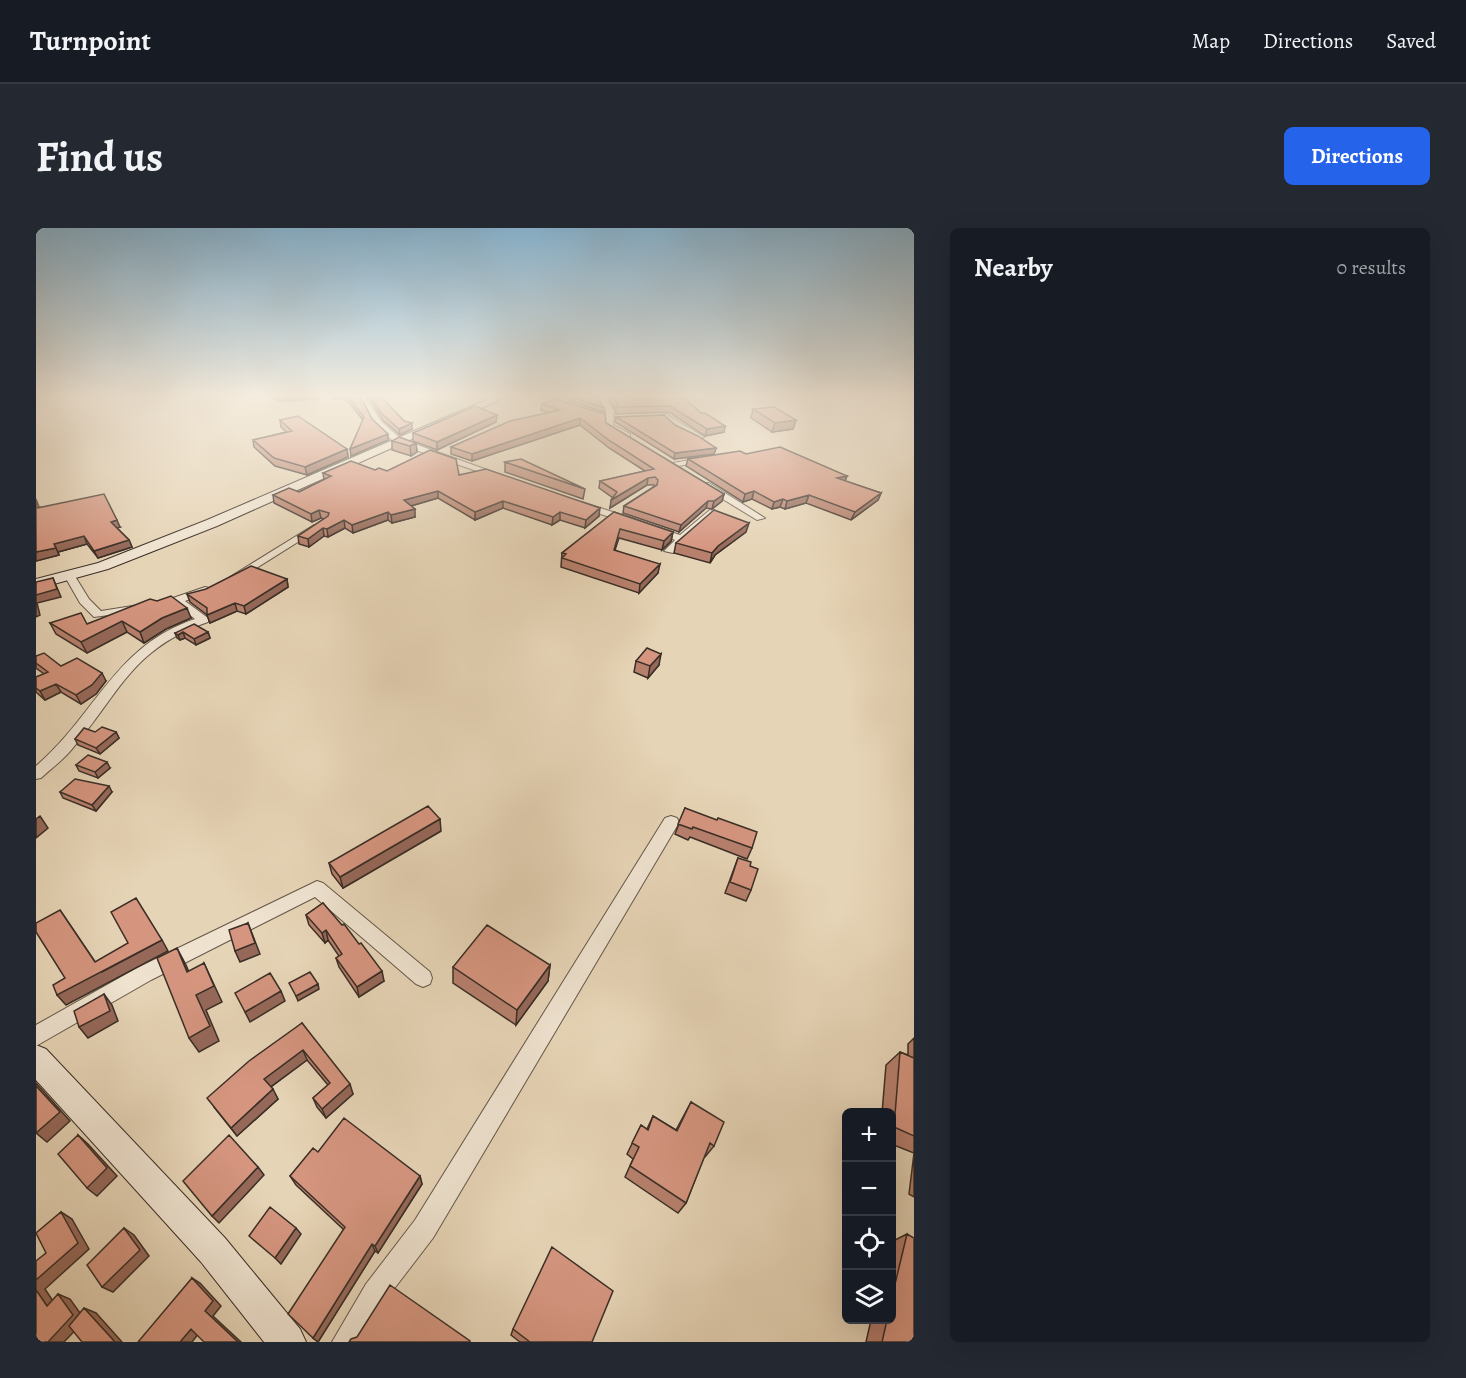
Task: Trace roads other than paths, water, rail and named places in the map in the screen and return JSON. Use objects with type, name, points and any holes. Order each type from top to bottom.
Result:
[{"type":"street","points":[[36,584],[103,566],[212,523],[387,446]]},
{"type":"street","points":[[415,446],[514,481]]},
{"type":"street","points":[[413,460],[448,449]]},
{"type":"street","points":[[671,464],[718,457]]},
{"type":"street","points":[[662,458],[681,470]]},
{"type":"street","points":[[700,482],[760,518]]},
{"type":"street","points":[[568,500],[607,517],[682,539]]},
{"type":"street","points":[[607,517],[621,508]]},
{"type":"street","points":[[669,551],[711,512]]},
{"type":"street","points":[[36,774],[68,745],[124,670],[143,650],[183,626],[204,620],[173,601],[219,585],[254,567],[323,522]]},
{"type":"street","points":[[69,575],[84,601],[98,615],[152,606]]},
{"type":"street","points":[[345,1342],[375,1293],[424,1229],[670,822]]},
{"type":"street","points":[[36,1036],[144,974],[317,888],[423,978]]},
{"type":"street","points":[[36,1059],[213,1250],[286,1342]]}]
